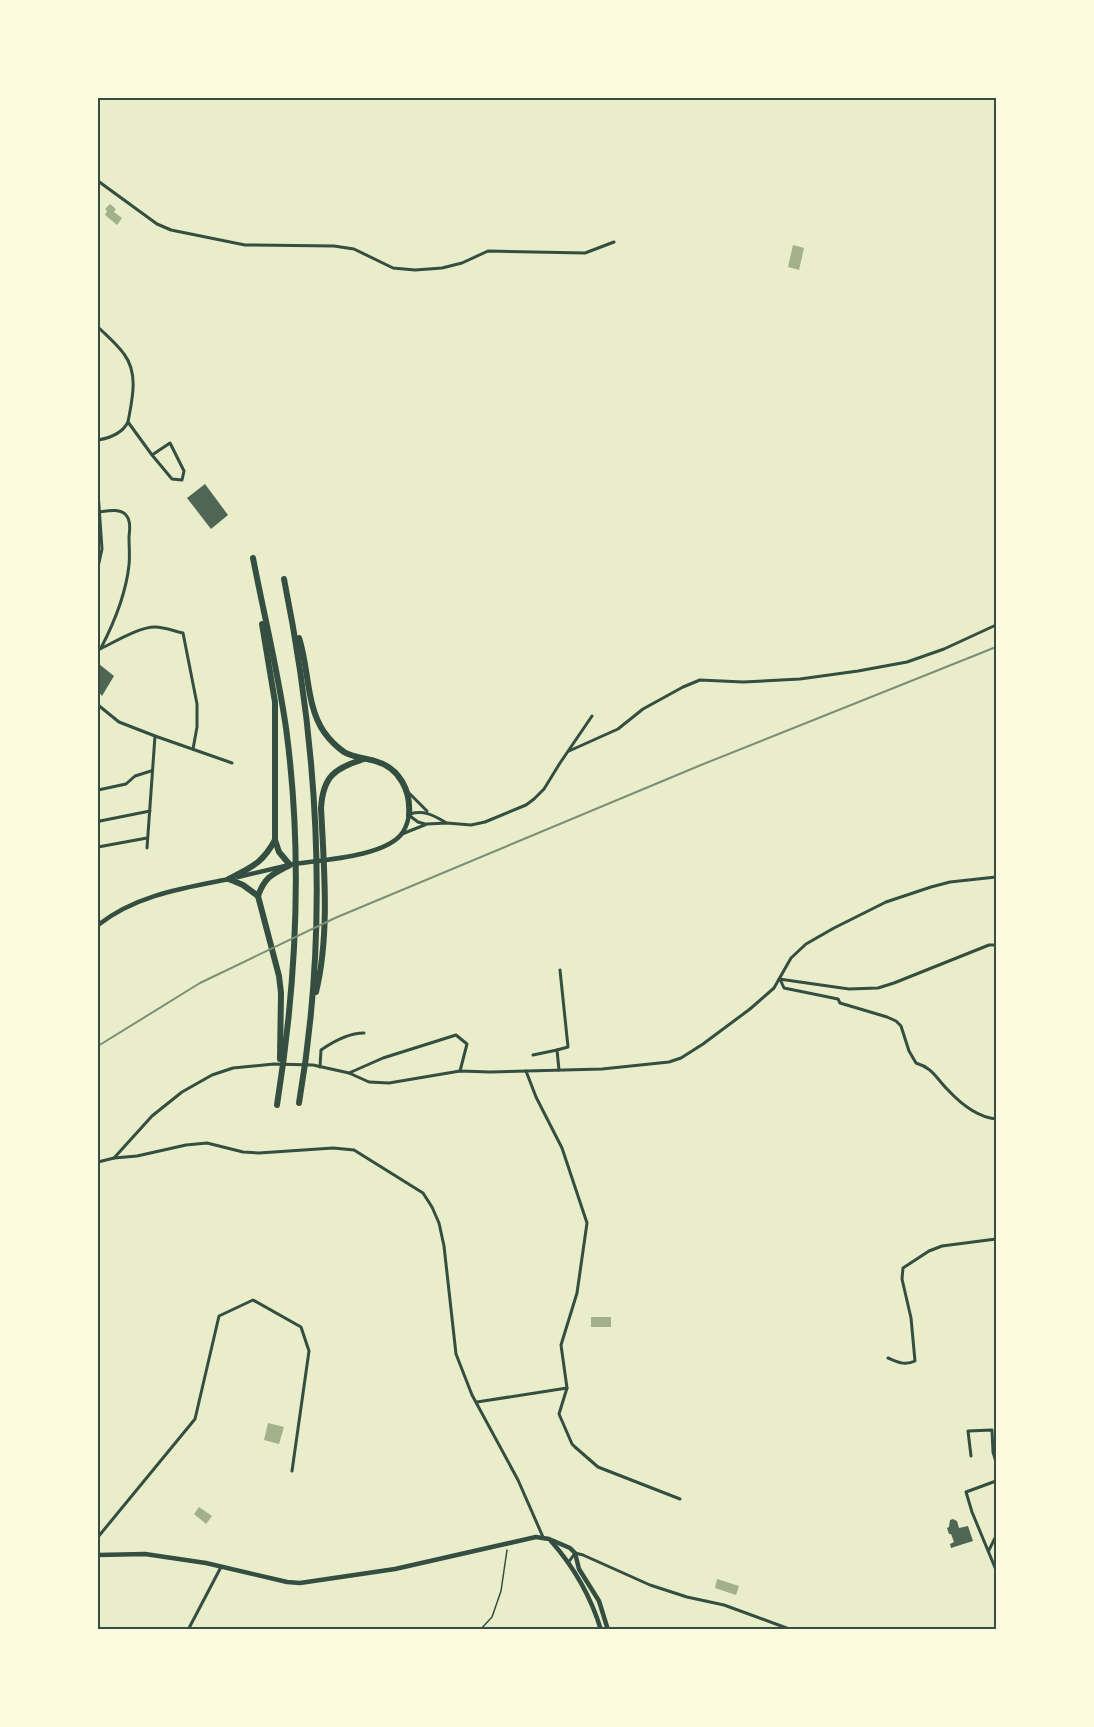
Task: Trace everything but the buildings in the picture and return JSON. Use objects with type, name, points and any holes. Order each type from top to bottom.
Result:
[{"type":"highway","points":[[253,558],[286,727],[295,843],[297,909],[295,943],[277,1105]]},
{"type":"highway","points":[[284,579],[302,678],[320,841]]},
{"type":"highway","points":[[258,584],[260,612],[275,702],[275,840],[279,852],[290,865],[270,875],[261,887],[258,896],[279,975],[282,1075]]},
{"type":"highway","points":[[293,624],[303,651],[318,723],[325,734],[345,753],[387,765],[395,772],[407,791],[410,805],[409,815]]},
{"type":"highway","points":[[300,1103],[312,1010],[322,792],[327,780],[335,772],[364,759]]},
{"type":"highway","points":[[229,879],[262,860],[275,840]]},
{"type":"highway","points":[[229,879],[243,885],[258,896]]},
{"type":"street","points":[[98,181],[157,224],[171,230],[245,245],[334,246],[354,249],[393,268],[415,270],[442,268],[462,263],[488,251],[585,253],[614,242]]},
{"type":"street","points":[[98,327],[125,355],[134,385],[125,428],[117,434],[98,440]]},
{"type":"street","points":[[128,422],[152,455],[172,479],[182,480],[184,471],[170,443],[152,455]]},
{"type":"street","points":[[98,492],[102,549],[98,567]]},
{"type":"street","points":[[99,512],[123,512],[128,519],[130,530],[129,565],[124,589],[114,619],[99,650]]},
{"type":"street","points":[[568,752],[618,729],[643,709],[700,680],[743,682],[800,680],[858,672],[907,662],[944,649],[996,625]]},
{"type":"street","points":[[99,650],[153,626],[183,633],[197,704],[197,727],[193,749]]},
{"type":"street","points":[[98,705],[119,722],[232,763]]},
{"type":"street","points":[[409,815],[418,822],[427,824],[471,825],[485,822],[526,805],[544,789],[592,716]]},
{"type":"street","points":[[147,848],[155,736]]},
{"type":"street","points":[[98,790],[126,784],[135,776],[152,771]]},
{"type":"street","points":[[407,791],[428,812],[447,823]]},
{"type":"street","points":[[98,819],[100,821],[150,811]]},
{"type":"street","points":[[409,815],[428,812]]},
{"type":"street","points":[[402,834],[409,815]]},
{"type":"street","points":[[98,925],[131,904],[172,890],[290,865],[368,853],[391,843],[402,834],[427,824]]},
{"type":"street","points":[[98,847],[147,837]]},
{"type":"street","points":[[114,1158],[152,1116],[182,1092],[212,1075],[233,1068],[274,1064],[313,1065],[349,1073],[369,1082],[389,1083],[460,1071],[613,1068],[669,1062],[681,1058],[703,1044],[750,1008],[774,988],[791,958],[807,944],[834,928],[886,902],[950,882],[996,877]]},
{"type":"street","points":[[779,979],[849,989],[878,988],[894,984],[989,945],[996,945]]},
{"type":"street","points":[[533,1055],[568,1047],[560,970]]},
{"type":"street","points":[[779,979],[784,988],[838,999],[840,1003],[896,1021],[901,1026],[909,1051],[916,1063],[928,1066],[949,1091],[968,1108],[984,1118],[996,1119]]},
{"type":"street","points":[[320,1066],[321,1050],[335,1040],[364,1033]]},
{"type":"street","points":[[349,1073],[383,1058],[456,1035],[467,1044],[460,1071]]},
{"type":"street","points":[[557,1050],[560,1070]]},
{"type":"street","points":[[526,1071],[536,1097],[562,1148],[587,1223],[577,1293],[561,1345],[567,1388],[559,1414],[572,1444],[598,1467],[680,1500]]},
{"type":"street","points":[[98,1162],[207,1143],[243,1152],[259,1153],[333,1148],[354,1150],[423,1193],[439,1223],[444,1245],[456,1354],[476,1402],[546,1538],[568,1563],[588,1595],[601,1629]]},
{"type":"street","points":[[888,1358],[901,1364],[915,1361],[911,1318],[902,1279],[903,1268],[928,1251],[942,1246],[996,1239]]},
{"type":"street","points":[[98,1537],[195,1419],[219,1316],[253,1300],[301,1327],[309,1351],[292,1471]]},
{"type":"street","points":[[476,1402],[567,1388]]},
{"type":"street","points":[[971,1456],[968,1431],[992,1430],[996,1462]]},
{"type":"street","points":[[996,1481],[966,1492],[972,1512],[995,1561],[996,1570]]},
{"type":"street","points":[[989,1550],[996,1536]]},
{"type":"street","points":[[98,1555],[145,1554],[221,1566],[286,1582],[300,1583],[395,1569],[536,1537],[546,1538],[570,1548],[575,1553],[579,1569],[600,1601],[608,1629]]},
{"type":"street","points":[[568,1563],[575,1553]]},
{"type":"street","points":[[575,1553],[650,1585],[687,1597],[724,1605],[792,1629]]},
{"type":"street","points":[[188,1629],[221,1566]]},
{"type":"path","points":[[480,1629],[492,1617],[501,1591],[508,1543]]},
{"type":"shaded area","points":[[110,204],[116,209],[114,212],[122,218],[117,225],[105,215],[107,211],[105,209]]},
{"type":"shaded area","points":[[793,245],[804,248],[799,270],[788,267]]},
{"type":"shaded area","points":[[591,1317],[611,1317],[611,1327],[591,1327]]},
{"type":"shaded area","points":[[268,1423],[284,1427],[279,1444],[264,1440]]},
{"type":"shaded area","points":[[199,1507],[212,1516],[206,1524],[194,1514]]},
{"type":"shaded area","points":[[717,1579],[739,1586],[736,1595],[715,1588]]},
{"type":"railway","points":[[98,1046],[200,983],[335,918],[701,765],[996,647]]}]
